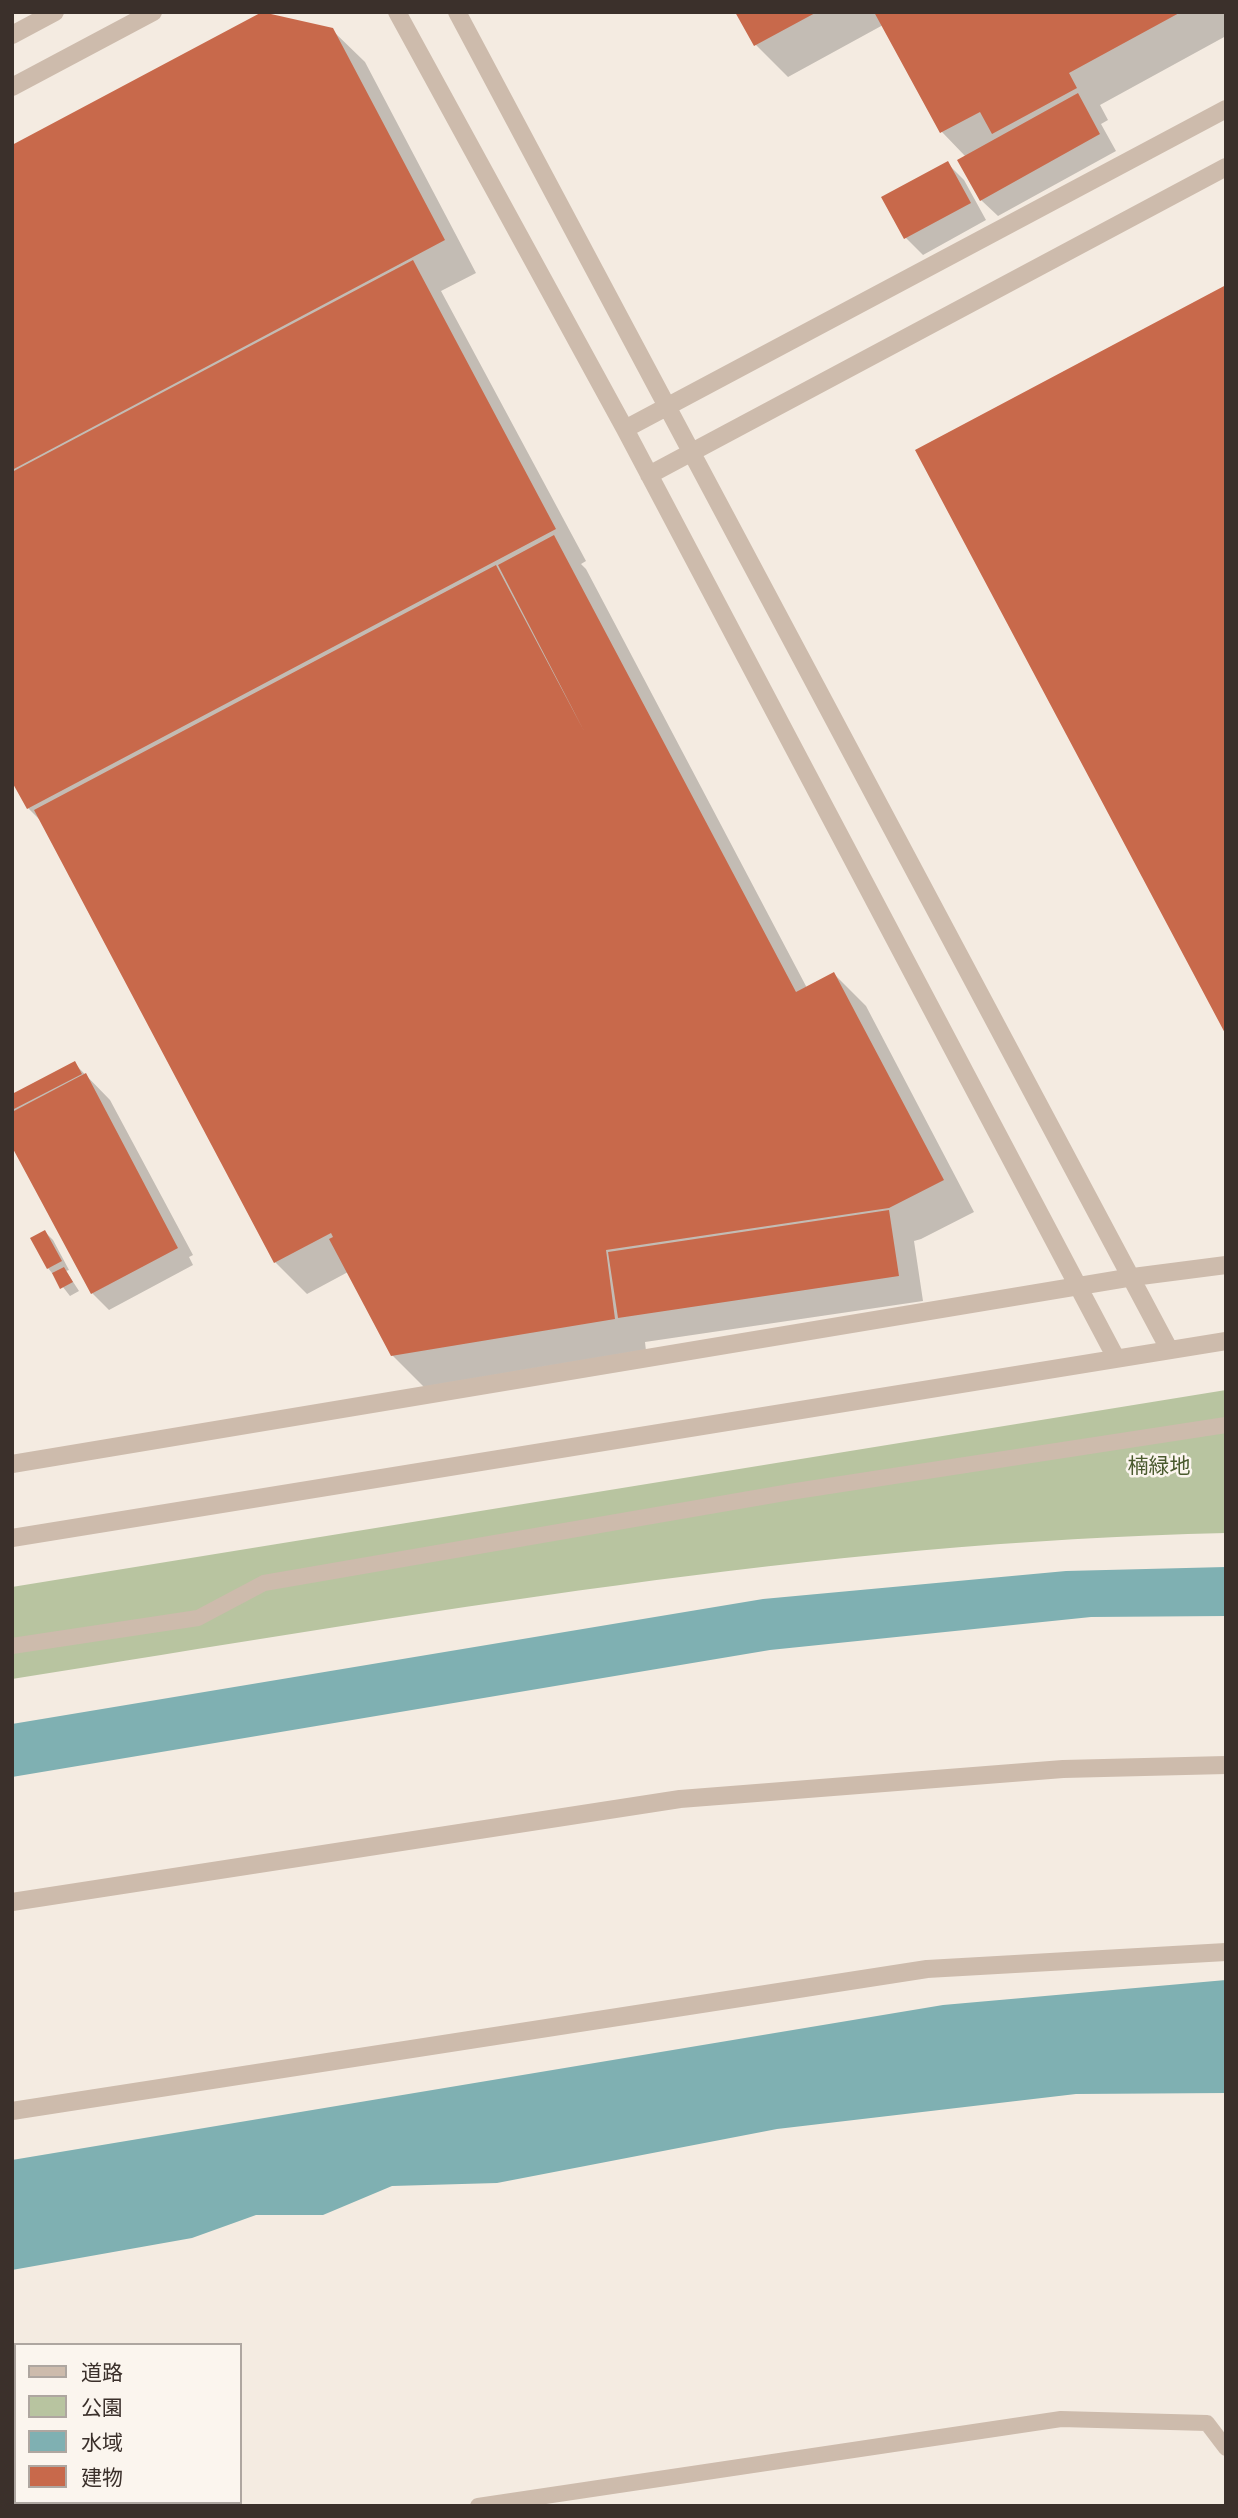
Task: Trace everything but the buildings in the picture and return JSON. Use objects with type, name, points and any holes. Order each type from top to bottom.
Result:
[{"type":"street","points":[[12,35],[55,12]]},
{"type":"street","points":[[12,87],[153,12]]},
{"type":"street","points":[[397,12],[625,429],[1116,1358]]},
{"type":"street","points":[[457,12],[1169,1349]]},
{"type":"street","points":[[625,429],[1226,109]]},
{"type":"street","points":[[649,475],[1226,167]]},
{"type":"street","points":[[12,1464],[1078,1286],[1226,1265]]},
{"type":"street","points":[[12,1538],[1226,1341]]},
{"type":"street","points":[[12,1902],[680,1798],[1063,1769],[1226,1765]]},
{"type":"street","points":[[12,2111],[927,1969],[1226,1952]]},
{"type":"lane","points":[[12,1646],[198,1618],[264,1583],[796,1491],[1226,1424]]},
{"type":"lane","points":[[478,2506],[1061,2418],[1207,2423],[1226,2448]]},
{"type":"green space","name":"楠緑地","points":[[1226,1390],[1226,1533],[1073,1539],[769,1566],[465,1607],[12,1679],[12,1587]]},
{"type":"water","points":[[1226,1567],[1226,1616],[1091,1617],[770,1650],[12,1777],[12,1724],[763,1599],[1066,1571]]},
{"type":"water","points":[[1226,1980],[1226,2093],[1076,2094],[777,2129],[497,2183],[392,2186],[323,2215],[256,2215],[192,2238],[12,2270],[12,2160],[943,2005]]}]
